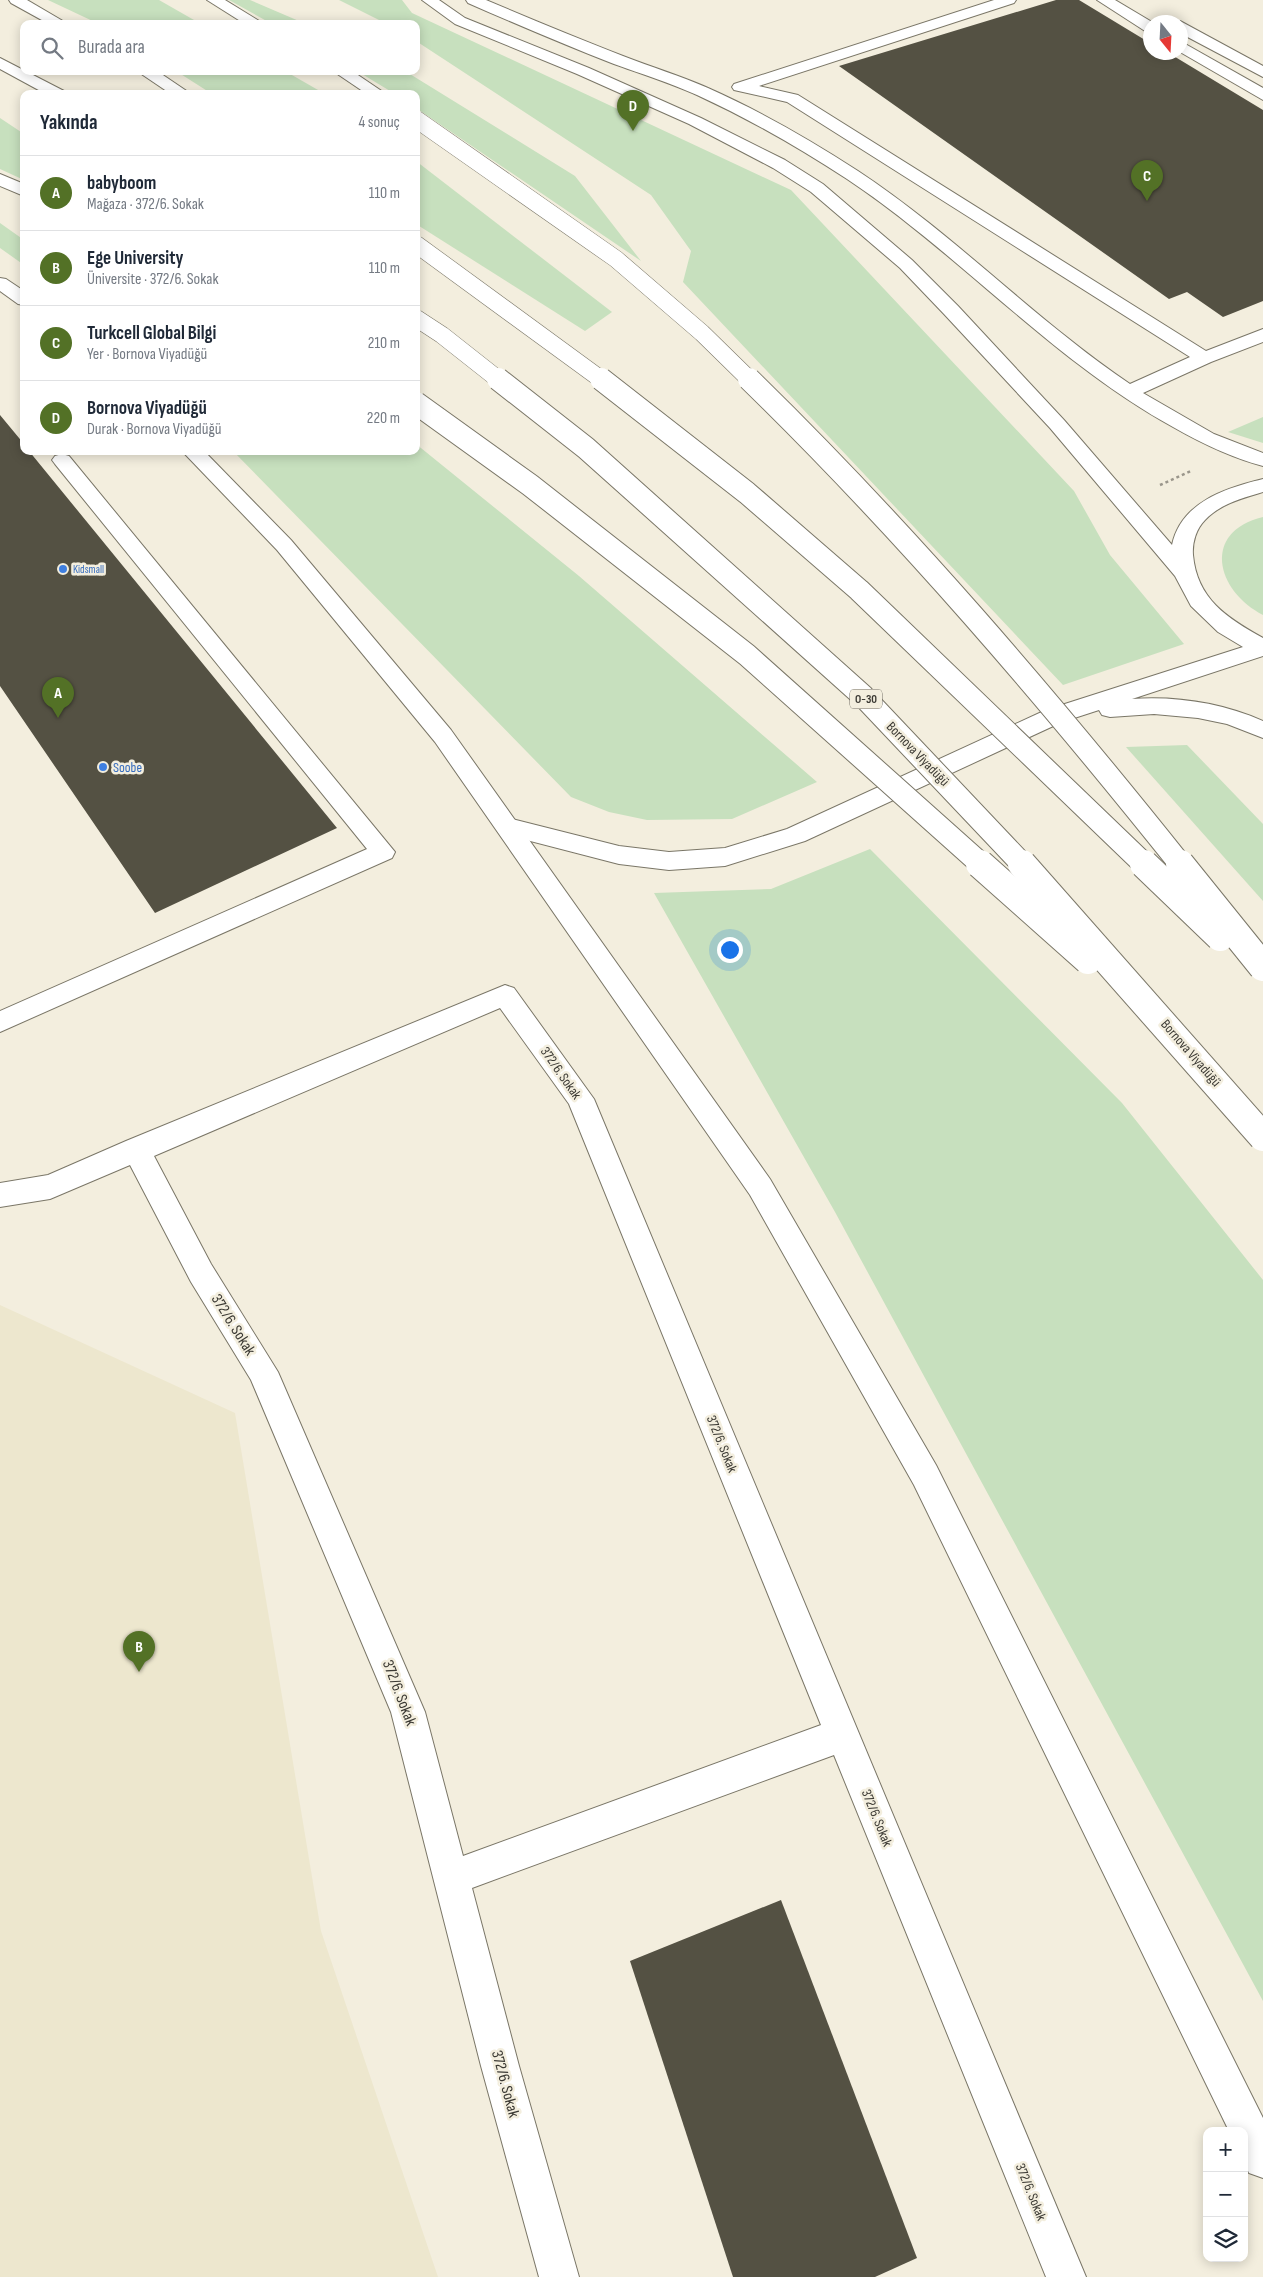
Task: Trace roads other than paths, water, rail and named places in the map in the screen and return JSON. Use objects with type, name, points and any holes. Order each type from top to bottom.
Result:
[{"type":"main road","points":[[16,0],[54,20]]},
{"type":"main road","points":[[214,0],[251,20]]},
{"type":"main road","points":[[429,0],[460,21],[583,71],[695,121],[779,164],[817,188],[906,264],[951,310],[1056,424],[1184,573],[1199,601],[1226,627],[1263,648]]},
{"type":"main road","points":[[473,0],[560,37],[712,96],[797,139],[872,188],[980,273],[1101,375],[1202,437],[1234,451],[1263,460]]},
{"type":"main road","points":[[712,96],[1009,0]]},
{"type":"main road","points":[[1104,0],[1143,24]]},
{"type":"main road","points":[[1188,30],[1263,72]]},
{"type":"main road","points":[[1188,51],[1263,95]]},
{"type":"main road","points":[[0,63],[20,74]]},
{"type":"main road","points":[[22,75],[51,90]]},
{"type":"main road","points":[[152,75],[176,90]]},
{"type":"main road","points":[[347,75],[372,90]]},
{"type":"main road","points":[[740,87],[792,98],[1204,358]]},
{"type":"main road","points":[[420,122],[616,259],[702,333],[794,423],[946,585],[1110,777],[1263,967]]},
{"type":"main road","points":[[0,179],[20,189]]},
{"type":"main road","points":[[420,247],[634,403],[746,493],[836,571],[1263,978]]},
{"type":"main road","points":[[0,283],[20,297]]},
{"type":"main road","points":[[0,304],[20,314]]},
{"type":"main road","name":"Bornova Viyadüğü","points":[[420,321],[442,335],[586,448],[863,696],[1007,847],[1263,1137]]},
{"type":"main road","points":[[1129,392],[1204,358],[1263,335]]},
{"type":"main road","points":[[420,406],[530,485],[747,655],[1188,1050]]},
{"type":"main road","points":[[196,455],[290,552],[444,736],[760,1187],[925,1475],[1263,2159]]},
{"type":"main road","points":[[0,1022],[383,852],[62,460]]},
{"type":"main road","points":[[1184,573],[1182,543],[1196,516],[1225,497],[1263,485]]},
{"type":"main road","points":[[508,827],[619,856],[670,861],[725,857],[796,835],[1054,716],[1263,648]]},
{"type":"main road","points":[[1054,716],[1130,706],[1170,707],[1228,716],[1263,730]]},
{"type":"main road","name":"372/6. Sokak","points":[[0,1195],[50,1187],[136,1149],[504,995],[580,1099],[1065,2277]]},
{"type":"main road","name":"372/6. Sokak","points":[[136,1149],[201,1273],[263,1372],[408,1712],[500,2066],[559,2277]]},
{"type":"main road","points":[[451,1878],[842,1735]]},
{"type":"place","name":"Bornova Viyadüğü","points":[[633,131]]},
{"type":"place","name":"Turkcell Global Bilgi","points":[[1147,201]]},
{"type":"place","name":"Kidsmall","points":[[63,569]]},
{"type":"place","name":"babyboom","points":[[58,718]]},
{"type":"place","name":"Soobe","points":[[103,767]]},
{"type":"place","name":"Ege University","points":[[139,1672]]}]
